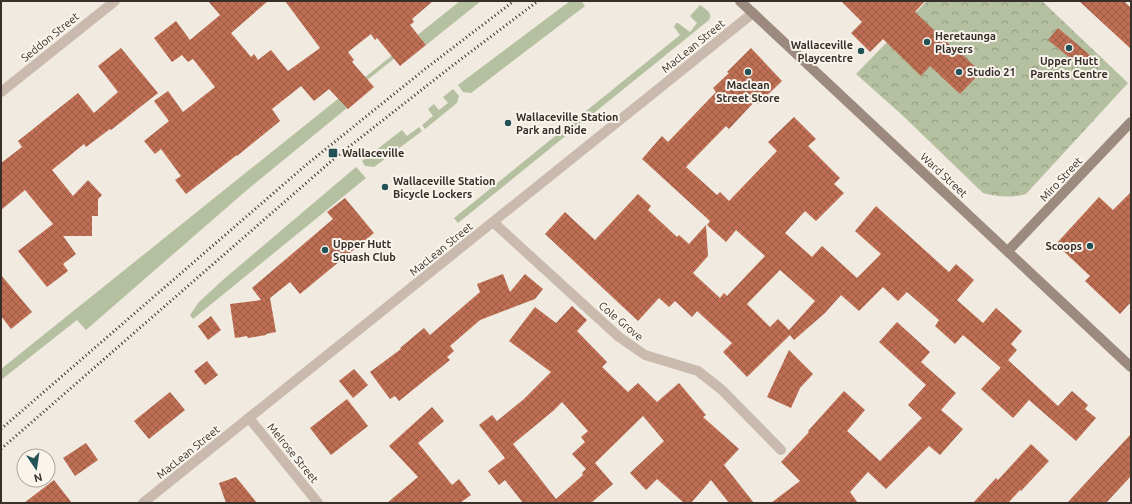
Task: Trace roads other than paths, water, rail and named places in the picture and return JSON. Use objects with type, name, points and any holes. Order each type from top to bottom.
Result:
[{"type":"street","name":"Seddon Street","points":[[1,92],[115,1]]},
{"type":"street","name":"Ward Street","points":[[740,1],[1131,367]]},
{"type":"street","name":"MacLean Street","points":[[144,503],[753,13]]},
{"type":"street","name":"Miro Street","points":[[1008,252],[1131,122]]},
{"type":"street","name":"Cole Grove","points":[[493,222],[619,338],[645,355],[706,376],[781,450]]},
{"type":"street","name":"Melrose Street","points":[[250,418],[318,503]]},
{"type":"railway","points":[[1,429],[306,165],[425,69],[514,1]]},
{"type":"railway","points":[[1,449],[336,157],[538,1]]},
{"type":"place","name":"Heretaunga Players","points":[[927,42]]},
{"type":"place","name":"Upper Hutt Parents Centre","points":[[1069,48]]},
{"type":"place","name":"Wallaceville Playcentre","points":[[861,51]]},
{"type":"place","name":"Maclean Street Store","points":[[748,72]]},
{"type":"place","name":"Studio 21","points":[[959,72]]},
{"type":"place","name":"Wallaceville Station Park and Ride","points":[[508,123]]},
{"type":"place","name":"Wallaceville","points":[[333,153]]},
{"type":"place","name":"Wallaceville Station Bicycle Lockers","points":[[385,187]]},
{"type":"place","name":"Scoops","points":[[1090,246]]},
{"type":"place","name":"Upper Hutt Squash Club","points":[[325,250]]}]
